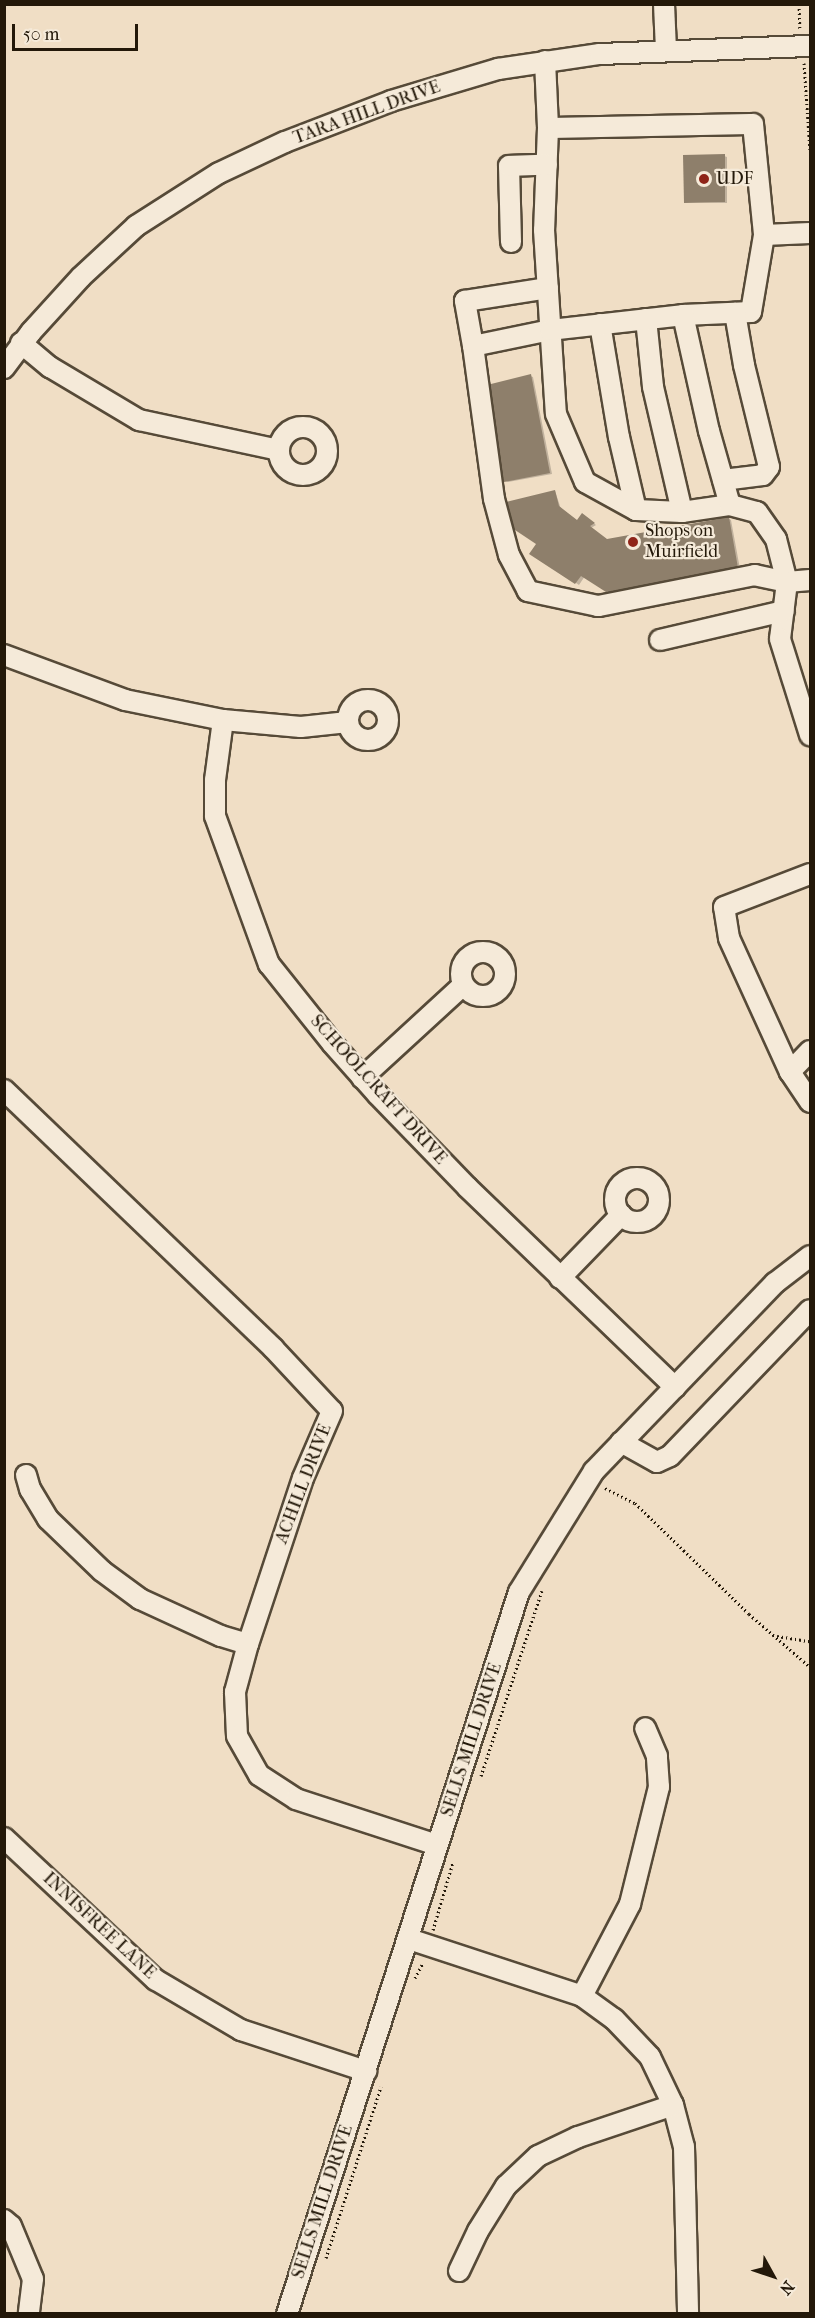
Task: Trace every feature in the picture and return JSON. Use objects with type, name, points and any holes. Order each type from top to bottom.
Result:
[{"type":"street","points":[[664,4],[666,50]]},
{"type":"street","name":"TARA HILL DRIVE","points":[[4,368],[21,343],[81,277],[136,226],[219,173],[285,142],[391,101],[498,69],[545,61],[666,50],[806,46]]},
{"type":"street","points":[[545,61],[548,128],[544,230],[556,414],[585,482],[636,510],[682,512],[730,506],[757,512],[776,539],[787,582],[780,639],[810,735]]},
{"type":"street","points":[[473,346],[550,330],[684,315],[751,312],[764,235],[753,124],[548,128]]},
{"type":"street","points":[[511,242],[509,166],[547,165]]},
{"type":"street","points":[[764,235],[810,233]]},
{"type":"street","points":[[548,288],[465,301],[494,499],[509,555],[528,591],[597,606],[755,575],[787,582],[810,580]]},
{"type":"street","points":[[723,480],[763,476],[769,467],[744,365],[735,312]]},
{"type":"street","points":[[684,315],[730,506]]},
{"type":"street","points":[[646,319],[653,387],[682,512]]},
{"type":"street","points":[[600,324],[619,438],[636,510]]},
{"type":"street","points":[[21,343],[50,367],[139,420],[279,450]]},
{"type":"street","points":[[660,639],[784,611]]},
{"type":"street","points":[[4,655],[125,700],[223,720],[301,727],[348,722]]},
{"type":"street","name":"SCHOOLCRAFT DRIVE","points":[[223,720],[215,780],[215,816],[269,963],[362,1078],[467,1187],[675,1387]]},
{"type":"street","points":[[810,874],[724,907],[729,938],[790,1072],[810,1102]]},
{"type":"street","points":[[362,1078],[463,985]]},
{"type":"street","points":[[790,1072],[810,1051]]},
{"type":"street","name":"ACHILL DRIVE","points":[[4,1090],[273,1348],[332,1411],[303,1478],[248,1644],[235,1692],[237,1736],[259,1775],[296,1798],[437,1845]]},
{"type":"street","points":[[560,1278],[621,1215]]},
{"type":"street","name":"SELLS MILL DRIVE","points":[[287,2313],[375,2075],[419,1942],[437,1845],[519,1592],[597,1486],[621,1442],[775,1283],[810,1256]]},
{"type":"street","points":[[621,1442],[657,1462],[670,1456],[810,1310]]},
{"type":"street","points":[[26,1475],[30,1489],[48,1519],[102,1571],[140,1599],[221,1636],[248,1644]]},
{"type":"street","points":[[582,1996],[630,1904],[659,1787],[657,1756],[645,1728]]},
{"type":"street","name":"INNISFREE LANE","points":[[4,1838],[156,1980],[241,2030],[375,2075]]},
{"type":"street","points":[[419,1942],[582,1996],[614,2019],[650,2057],[673,2105],[684,2147],[688,2313]]},
{"type":"street","points":[[459,2271],[478,2231],[506,2186],[538,2156],[578,2137],[673,2105]]},
{"type":"street","points":[[4,2220],[11,2226],[33,2279],[29,2313]]},
{"type":"path","points":[[799,4],[806,46],[810,152]]},
{"type":"path","points":[[597,1486],[635,1503],[810,1667]]},
{"type":"path","points":[[478,1783],[546,1582]]},
{"type":"path","points":[[775,1636],[810,1641]]},
{"type":"path","points":[[414,1980],[421,1967],[419,1942],[453,1861]]},
{"type":"path","points":[[325,2261],[375,2075]]},
{"type":"building","name":"UDF","points":[[725,154],[725,202],[684,203],[683,155]]},
{"type":"building","points":[[531,374],[550,473],[504,482],[483,386]]},
{"type":"building","name":"Shops on Muirfield","points":[[555,490],[559,506],[577,520],[582,513],[595,523],[590,526],[607,539],[729,517],[738,568],[606,592],[581,576],[575,584],[529,554],[536,544],[512,528],[506,502]]},
{"type":"place","name":"UDF","points":[[704,179]]},
{"type":"place","name":"Shops on Muirfield","points":[[633,542]]}]
